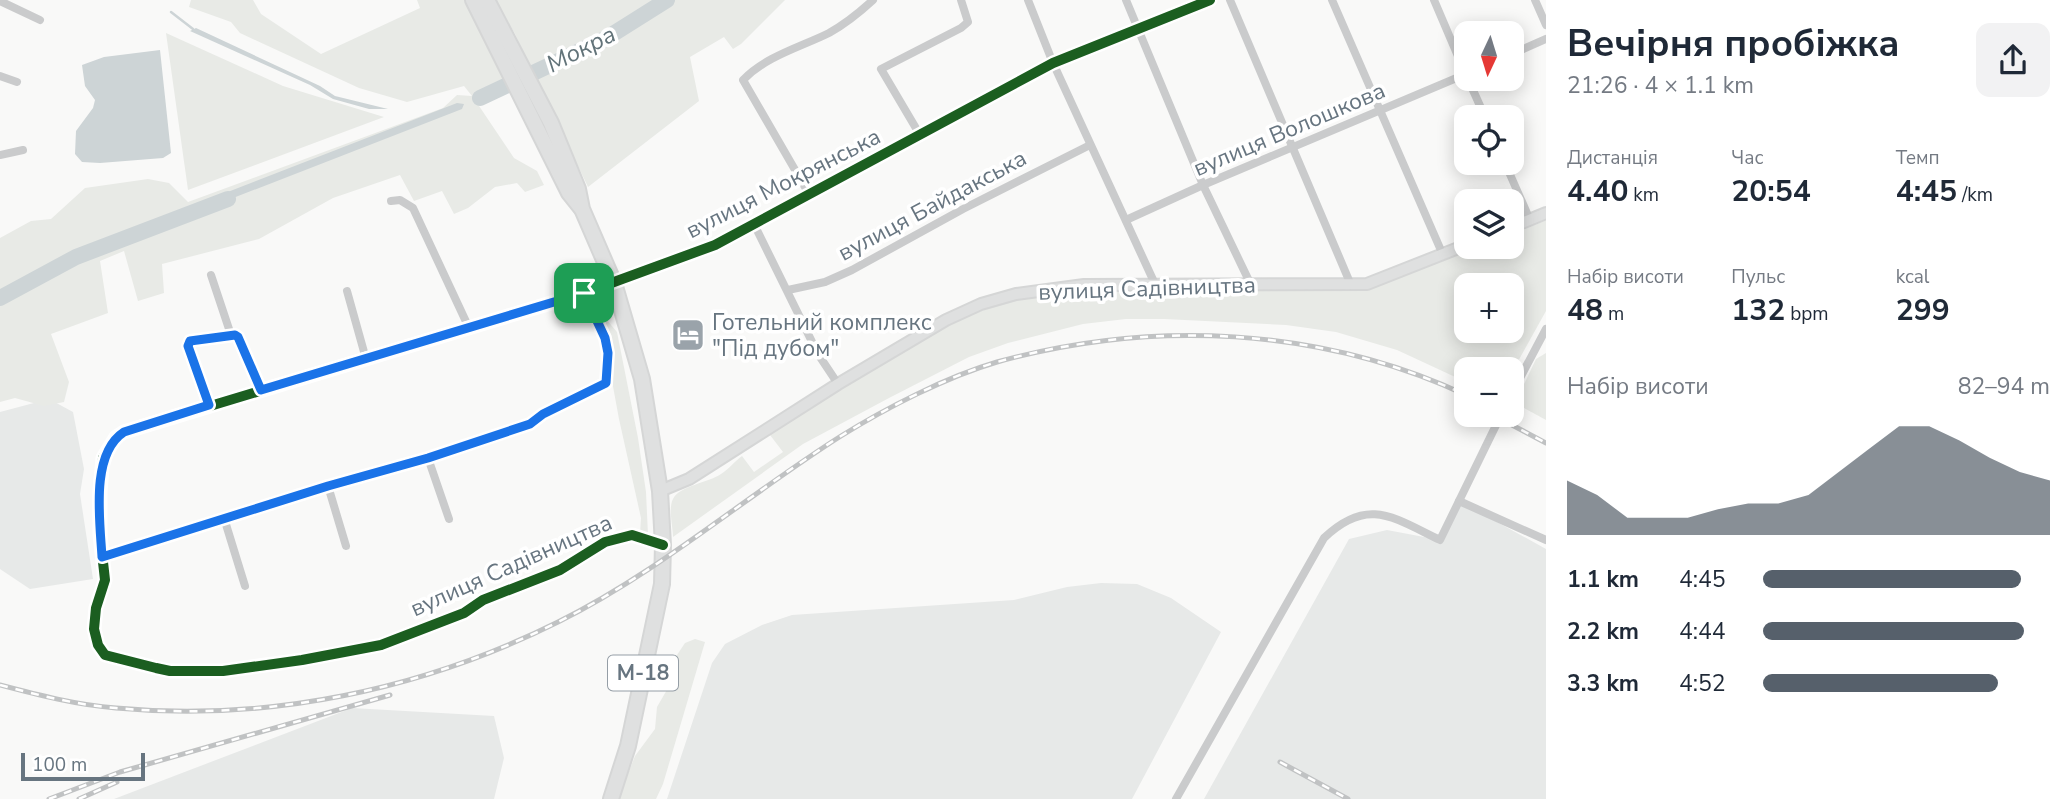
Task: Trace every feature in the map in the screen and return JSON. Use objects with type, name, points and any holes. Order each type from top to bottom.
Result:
[{"type":"highway","name":"М-18","points":[[473,0],[551,122],[578,189],[582,209],[614,283],[642,379],[660,491],[662,584],[628,746],[611,799]]},
{"type":"highway","name":"М-18","points":[[487,0],[500,41],[537,130],[569,193],[582,209]]},
{"type":"street","points":[[809,194],[743,80],[751,72],[791,49],[831,32],[873,0]]},
{"type":"street","points":[[920,135],[881,69],[968,22],[961,0]]},
{"type":"street","points":[[1028,0],[1053,63],[1155,284]]},
{"type":"street","points":[[1126,0],[1203,185],[1251,285]]},
{"type":"street","name":"вулиця Мокрянська","points":[[102,557],[103,458],[116,437],[124,432],[584,293],[715,245],[1053,63],[1210,0]]},
{"type":"street","points":[[1230,0],[1352,285]]},
{"type":"street","points":[[1332,0],[1443,255]]},
{"type":"street","points":[[1434,0],[1454,45]]},
{"type":"street","points":[[1535,0],[1546,25]]},
{"type":"street","points":[[0,1],[40,20]]},
{"type":"street","points":[[1524,49],[1546,39]]},
{"type":"street","points":[[0,76],[17,82]]},
{"type":"street","name":"вулиця Волошкова","points":[[1126,220],[1454,80]]},
{"type":"street","name":"вулиця Байдакська","points":[[788,290],[825,282],[852,270],[963,209],[1090,145]]},
{"type":"street","points":[[0,155],[23,150]]},
{"type":"street","points":[[1510,175],[1530,220]]},
{"type":"street","points":[[391,201],[400,200],[413,208],[469,328]]},
{"type":"street","points":[[1524,222],[1546,213]]},
{"type":"street","points":[[754,224],[818,354],[838,384]]},
{"type":"street","name":"вулиця Садівництва","points":[[660,491],[688,479],[838,384],[946,320],[981,304],[1048,288],[1155,284],[1367,284],[1454,251]]},
{"type":"street","points":[[211,275],[231,335]]},
{"type":"street","points":[[348,291],[366,359]]},
{"type":"street","points":[[102,557],[328,486],[428,458],[530,424],[552,408],[606,383],[608,353],[605,338],[584,293]]},
{"type":"street","points":[[1524,370],[1546,329]]},
{"type":"street","points":[[209,405],[188,343],[190,341],[231,335],[238,337],[261,390]]},
{"type":"street","points":[[1176,799],[1324,538],[1336,526],[1363,514],[1383,513],[1440,540],[1495,427]]},
{"type":"street","points":[[428,458],[449,519]]},
{"type":"street","points":[[328,486],[346,546]]},
{"type":"street","points":[[1459,501],[1546,540]]},
{"type":"street","points":[[224,518],[245,586]]},
{"type":"street","name":"вулиця Садівництва","points":[[102,557],[104,586],[94,617],[98,645],[102,651],[108,656],[170,671],[223,671],[381,645],[464,613],[483,600],[560,570],[605,542],[632,535],[663,545]]},
{"type":"shaded area","points":[[191,0],[253,0],[261,14],[321,54],[420,8],[417,0],[464,0],[505,82],[473,97],[514,158],[537,171],[544,185],[525,192],[517,183],[495,187],[468,208],[454,214],[442,191],[414,201],[400,175],[333,198],[259,239],[162,264],[164,293],[138,301],[124,251],[100,261],[108,313],[51,334],[69,382],[64,402],[44,406],[15,398],[0,402],[0,238],[31,221],[51,219],[85,188],[148,179],[169,183],[188,202],[443,108],[457,95],[472,96],[464,86],[407,102],[359,88],[240,33],[231,22],[189,7]]},
{"type":"shaded area","points":[[495,0],[785,0],[733,49],[724,37],[690,57],[699,101],[588,187],[515,34]]},
{"type":"shaded area","points":[[196,28],[320,86],[335,96],[388,109],[369,109],[333,99],[310,85],[190,31]]},
{"type":"shaded area","points":[[166,33],[283,86],[384,117],[188,190]]},
{"type":"shaded area","points":[[160,50],[171,153],[163,158],[82,162],[75,154],[76,131],[93,108],[95,100],[85,86],[82,65],[104,57]]},
{"type":"shaded area","points":[[457,103],[464,104],[462,109],[210,207],[202,202]]},
{"type":"shaded area","points":[[1546,220],[1546,311],[1520,357],[1454,357],[1454,376],[1397,350],[1336,332],[1286,325],[1164,319],[1126,319],[1083,324],[1008,343],[969,357],[889,398],[803,444],[673,537],[671,507],[673,499],[681,491],[721,474],[742,456],[754,472],[783,452],[770,435],[776,428],[959,319],[1018,298],[1093,289],[1379,284],[1454,256],[1454,259],[1524,259],[1524,230]]},
{"type":"shaded area","points":[[606,319],[617,332],[638,438],[646,492],[648,535],[640,534],[641,518],[605,343],[598,322]]},
{"type":"shaded area","points":[[1546,353],[1546,420],[1524,408],[1524,384],[1536,359]]},
{"type":"shaded area","points":[[49,399],[73,412],[84,469],[80,494],[93,579],[30,589],[0,569],[0,412]]},
{"type":"shaded area","points":[[1459,501],[1546,549],[1546,799],[1204,799],[1349,539],[1387,530],[1440,540]]},
{"type":"shaded area","points":[[1101,583],[1137,584],[1171,598],[1221,632],[1132,799],[667,799],[712,663],[725,644],[762,625],[792,615],[1014,600],[1067,587]]},
{"type":"shaded area","points":[[695,639],[705,642],[663,784],[656,799],[618,799],[635,756],[655,729],[657,707],[668,688],[671,664],[685,643]]},
{"type":"shaded area","points":[[352,708],[494,716],[504,758],[494,799],[114,799]]},
{"type":"waterway","name":"Мокра","points":[[480,98],[605,39],[667,0]]},
{"type":"waterway","points":[[171,12],[193,29]]},
{"type":"waterway","points":[[0,298],[76,257],[228,199]]},
{"type":"railway","points":[[0,685],[101,707],[173,711],[230,710],[343,696],[453,666],[506,646],[595,602],[667,557],[806,459],[897,404],[978,368],[1056,348],[1115,339],[1175,336],[1235,337],[1294,343],[1353,355],[1410,372],[1454,390]]},
{"type":"railway","points":[[1516,427],[1546,443]]},
{"type":"railway","points":[[49,799],[120,772],[390,695]]},
{"type":"railway","points":[[1280,762],[1348,799]]},
{"type":"railway","points":[[79,799],[117,782]]},
{"type":"cycle path","points":[[663,545],[632,535],[605,542],[560,570],[483,600],[464,613],[381,645],[302,660],[223,671],[170,671],[105,655],[98,645],[94,629],[96,608],[105,580],[100,535],[103,458],[116,437],[124,432],[584,293],[715,245],[1053,63],[1210,0]]},
{"type":"place","name":"Готельний комплекс \"Під дубом\"","points":[[688,335]]},
{"type":"route","points":[[584,293],[605,338],[608,353],[606,383],[561,404],[530,424],[428,458],[328,486],[102,557],[100,492],[103,458],[116,437],[124,432],[209,405],[188,346],[190,341],[231,335],[238,337],[261,390],[584,293]]}]
